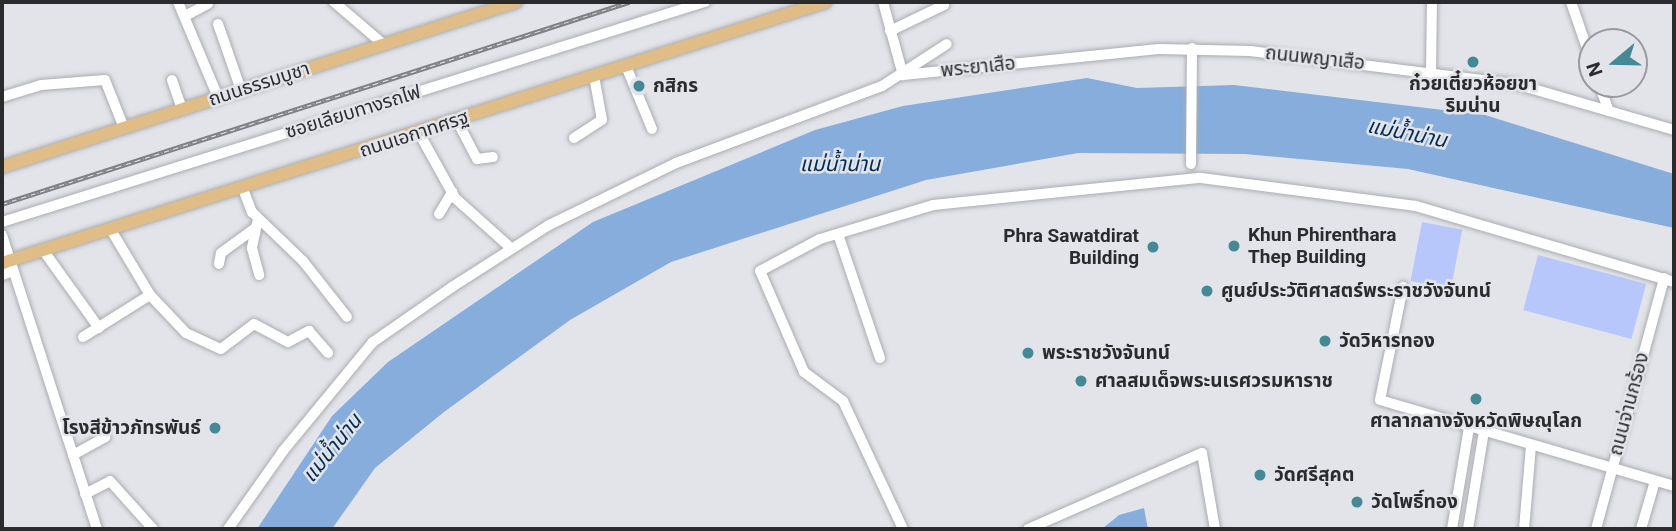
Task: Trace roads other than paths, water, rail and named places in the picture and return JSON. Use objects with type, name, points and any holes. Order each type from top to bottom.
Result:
[{"type":"main road","name":"ถนนธรรมบูชา","points":[[2,167],[383,44],[489,6],[516,2]]},
{"type":"main road","name":"ถนนเอกาทศรฐ","points":[[8,265],[43,250],[243,189],[826,2]]},
{"type":"street","points":[[178,2],[218,97]]},
{"type":"street","points":[[334,2],[383,44]]},
{"type":"street","name":"ซอยเลียบทางรถไฟ","points":[[2,222],[705,2]]},
{"type":"street","points":[[883,2],[903,75]]},
{"type":"street","points":[[1431,71],[1432,2]]},
{"type":"street","points":[[1571,2],[1580,28]]},
{"type":"street","points":[[185,16],[208,4]]},
{"type":"street","points":[[890,31],[944,5]]},
{"type":"street","points":[[218,24],[241,90]]},
{"type":"street","points":[[228,529],[373,342],[511,248],[676,163],[903,75],[947,44]]},
{"type":"street","points":[[1192,48],[1191,164],[1201,178]]},
{"type":"street","name":"ถนนพญาเสือ","points":[[1130,52],[1192,48],[1431,71],[1516,84],[1674,130]]},
{"type":"street","name":"พระยาเสือ","points":[[903,75],[1130,52]]},
{"type":"street","points":[[626,66],[652,129]]},
{"type":"street","points":[[573,138],[602,120],[594,76]]},
{"type":"street","points":[[2,97],[41,85],[105,80],[124,128]]},
{"type":"street","points":[[172,80],[182,109]]},
{"type":"street","points":[[1604,98],[1609,111]]},
{"type":"street","points":[[457,121],[477,159],[493,157]]},
{"type":"street","points":[[419,133],[452,192],[511,248]]},
{"type":"street","points":[[1177,179],[1191,164]]},
{"type":"street","points":[[903,529],[843,401],[804,372],[760,271],[838,234],[933,205],[1201,178],[1416,206],[1669,280]]},
{"type":"street","points":[[243,189],[256,224],[259,275]]},
{"type":"street","points":[[439,214],[452,192]]},
{"type":"street","points":[[219,264],[221,253],[256,224]]},
{"type":"street","points":[[256,224],[303,261],[347,317]]},
{"type":"street","points":[[111,230],[150,295],[186,332],[213,347],[221,348],[254,324],[288,342],[309,331],[328,353]]},
{"type":"street","points":[[838,234],[880,358]]},
{"type":"street","points":[[2,235],[8,265],[97,529]]},
{"type":"street","points":[[43,250],[99,328]]},
{"type":"street","points":[[2,275],[8,265]]},
{"type":"street","name":"ถนนจ่านกร้อง","points":[[1596,529],[1611,470],[1669,280]]},
{"type":"street","points":[[1403,287],[1380,400],[1611,470],[1674,486]]},
{"type":"street","points":[[83,337],[150,295]]},
{"type":"street","points":[[1451,529],[1469,427]]},
{"type":"street","points":[[1468,529],[1485,431]]},
{"type":"street","points":[[73,455],[105,438]]},
{"type":"street","points":[[1524,529],[1531,445]]},
{"type":"street","points":[[1028,529],[1202,453],[1212,526]]},
{"type":"street","points":[[85,494],[110,481],[153,529]]},
{"type":"street","points":[[1641,529],[1655,481]]},
{"type":"water","name":"แม่น้ำน่าน","points":[[1087,78],[1137,88],[1234,85],[1485,115],[1674,174],[1674,228],[1408,169],[1245,154],[1078,153],[926,180],[671,262],[570,320],[444,412],[375,468],[332,529],[257,529],[332,416],[388,362],[593,222],[815,130],[903,106]]},
{"type":"water","points":[[1144,508],[1148,529],[1102,529],[1119,515]]},
{"type":"railway","points":[[2,204],[629,2]]},
{"type":"place","name":"ก๋วยเตี๋ยวห้อยขา ริมน่าน","points":[[1473,62]]},
{"type":"place","name":"กสิกร","points":[[639,86]]},
{"type":"place","name":"Khun Phirenthara Thep Building","points":[[1234,246]]},
{"type":"place","name":"Phra Sawatdirat Building","points":[[1153,247]]},
{"type":"place","name":"ศูนย์ประวัติศาสตร์พระราชวังจันทน์","points":[[1207,291]]},
{"type":"place","name":"วัดวิหารทอง","points":[[1325,341]]},
{"type":"place","name":"พระราชวังจันทน์","points":[[1028,353]]},
{"type":"place","name":"ศาลสมเด็จพระนเรศวรมหาราช","points":[[1081,381]]},
{"type":"place","name":"ศาลากลางจังหวัดพิษณุโลก","points":[[1476,399]]},
{"type":"place","name":"โรงสีข้าวภัทรพันธ์","points":[[215,428]]},
{"type":"place","name":"วัดศรีสุคต","points":[[1260,475]]},
{"type":"place","name":"วัดโพธิ์ทอง","points":[[1357,502]]}]
